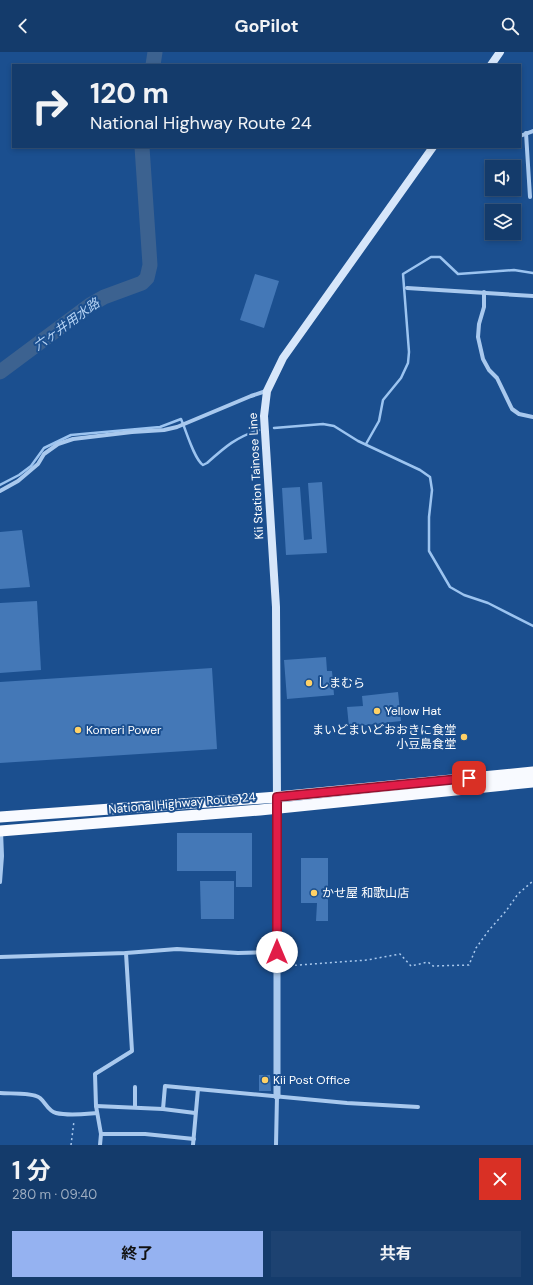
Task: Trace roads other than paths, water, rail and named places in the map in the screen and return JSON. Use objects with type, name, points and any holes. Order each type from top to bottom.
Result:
[{"type":"highway","name":"National Highway Route 24","points":[[0,817],[277,803],[533,772]]},
{"type":"highway","name":"National Highway Route 24","points":[[1,831],[277,803],[533,782]]},
{"type":"main road","points":[[492,64],[500,52]]},
{"type":"main road","name":"Kii Station Tainose Line","points":[[277,803],[276,607],[264,416],[267,391],[286,352],[432,148]]},
{"type":"street","points":[[521,136],[533,131]]},
{"type":"street","points":[[526,134],[530,197]]},
{"type":"street","points":[[407,288],[533,296]]},
{"type":"street","points":[[484,292],[484,308],[479,324],[478,337],[483,359],[489,370],[497,378],[512,409],[519,414],[533,417]]},
{"type":"street","points":[[0,491],[18,480],[38,464],[44,454],[58,444],[73,439],[164,430],[177,427],[251,396],[267,391]]},
{"type":"street","points":[[276,1145],[277,803]]},
{"type":"street","points":[[0,882],[2,856],[1,831]]},
{"type":"street","points":[[0,957],[126,953],[177,949],[238,953],[277,952]]},
{"type":"street","points":[[100,1145],[101,1134],[96,1106],[94,1074],[132,1051],[126,953]]},
{"type":"street","points":[[163,1109],[165,1086],[347,1103],[418,1107]]},
{"type":"street","points":[[135,1087],[135,1107]]},
{"type":"street","points":[[197,1145],[193,1145],[198,1089]]},
{"type":"street","points":[[0,1094],[31,1094],[40,1098],[49,1110],[54,1113],[97,1113]]},
{"type":"street","points":[[96,1106],[135,1107],[195,1113]]},
{"type":"street","points":[[101,1134],[145,1134],[194,1139]]},
{"type":"waterway","name":"六ヶ井用水路","points":[[153,64],[155,52]]},
{"type":"waterway","name":"六ヶ井用水路","points":[[0,372],[90,305],[104,297],[142,283],[147,278],[150,265],[142,148]]},
{"type":"waterway","points":[[366,444],[379,421],[383,400],[401,378],[408,363],[409,352],[403,274],[431,257],[440,257],[458,274],[514,270],[533,273]]},
{"type":"waterway","points":[[0,485],[19,475],[31,466],[44,448],[71,435],[160,427],[181,419],[193,451],[203,465],[237,439],[259,430]]},
{"type":"waterway","points":[[274,428],[323,424],[334,426],[358,441],[420,470],[430,477],[432,490],[429,517],[429,551],[450,587],[464,595],[488,603],[533,626]]},
{"type":"place","name":"しまむら","points":[[309,683]]},
{"type":"place","name":"Yellow Hat","points":[[377,711]]},
{"type":"place","name":"Komeri Power","points":[[78,730]]},
{"type":"place","name":"まいどまいどおおきに食堂 小豆島食堂","points":[[464,737]]},
{"type":"place","name":"かせ屋 和歌山店","points":[[314,893]]},
{"type":"place","name":"Kii Post Office","points":[[265,1080]]}]
